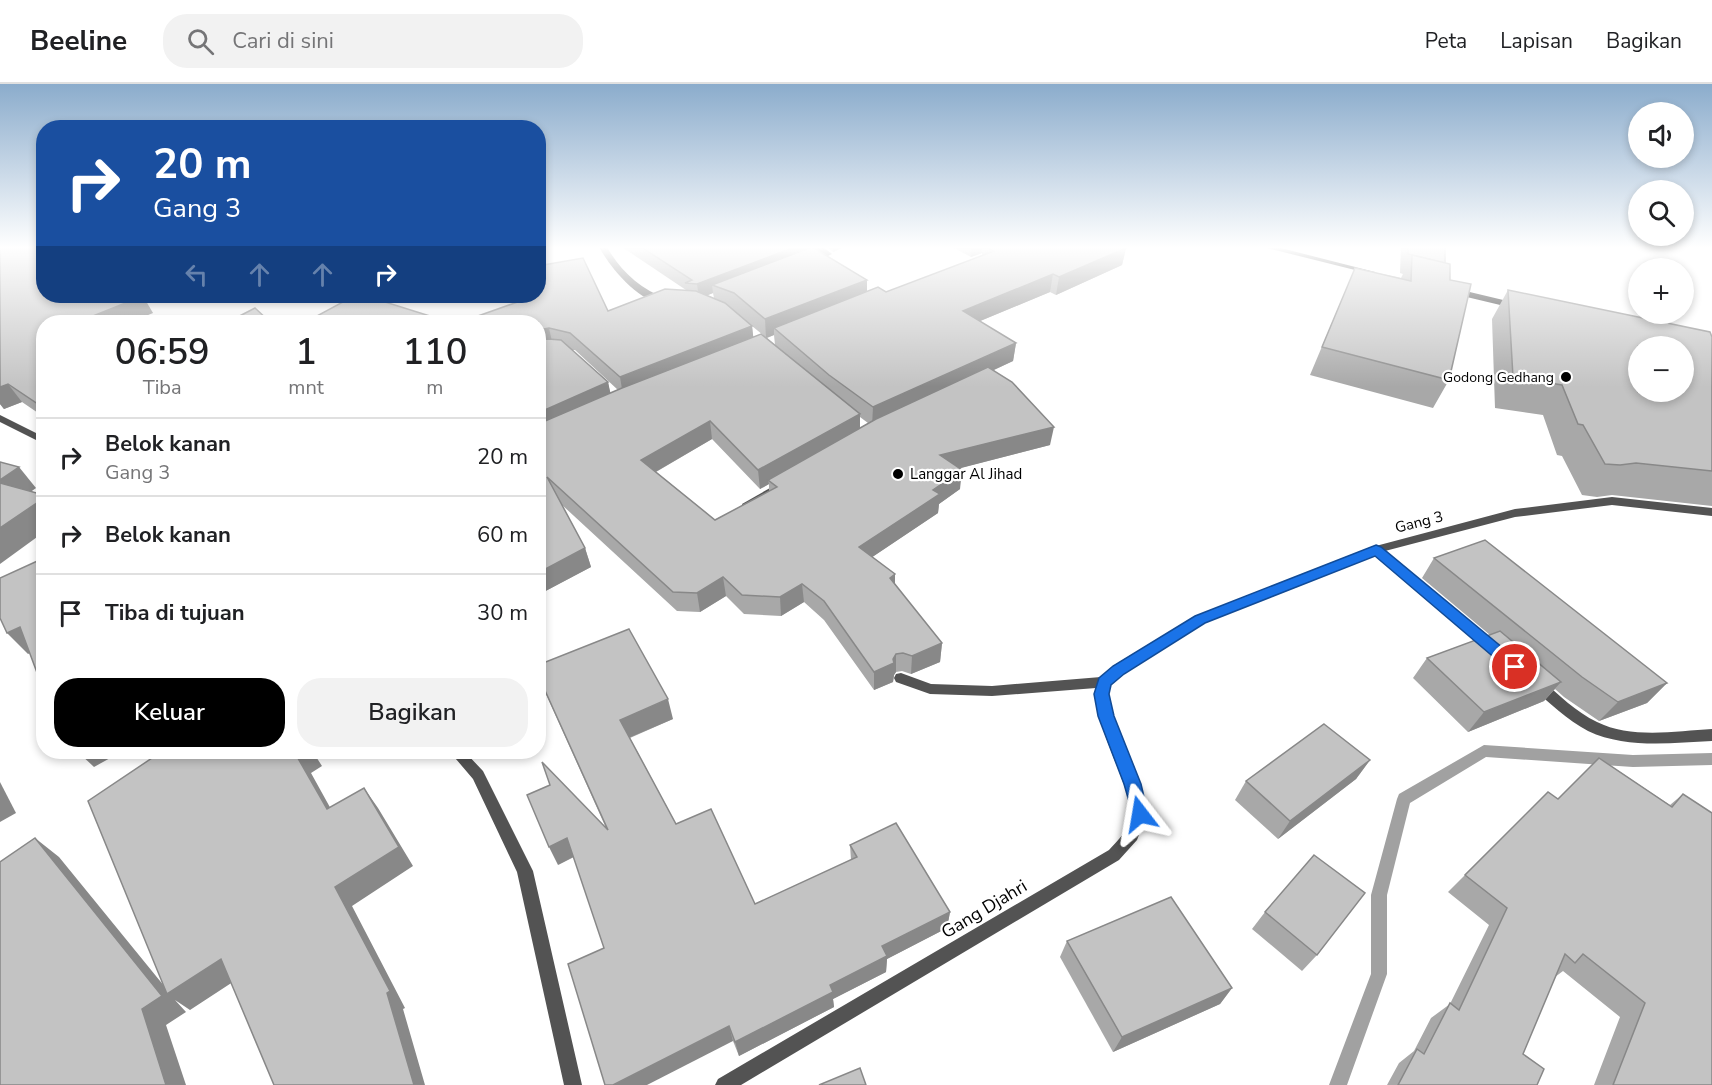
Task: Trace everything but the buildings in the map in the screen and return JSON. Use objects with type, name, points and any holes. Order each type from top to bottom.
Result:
[{"type":"street","points":[[647,294],[662,301],[672,302]]},
{"type":"street","points":[[1464,294],[1525,308]]},
{"type":"street","points":[[0,418],[36,437]]},
{"type":"street","points":[[740,507],[790,479]]},
{"type":"street","name":"Gang 3","points":[[1103,688],[1118,670],[1200,620],[1376,550],[1515,513],[1612,501],[1712,512]]},
{"type":"street","points":[[1376,550],[1507,659]]},
{"type":"street","points":[[1524,674],[1579,719],[1608,733],[1623,736],[1712,735]]},
{"type":"street","points":[[901,678],[930,690],[1103,688]]},
{"type":"street","name":"Gang Djahri","points":[[724,1085],[1114,855],[1132,835],[1140,814],[1132,784],[1106,716],[1103,688]]},
{"type":"street","points":[[463,759],[478,775],[525,871],[573,1085]]},
{"type":"waterway","points":[[1338,1085],[1379,974],[1379,895],[1404,799],[1484,751],[1633,761],[1712,759]]},
{"type":"place","name":"Godong Gedhang","points":[[1566,377]]},
{"type":"place","name":"Langgar Al Jihad","points":[[898,474]]},
{"type":"route","points":[[1140,814],[1132,784],[1106,716],[1101,694],[1104,682],[1118,670],[1200,620],[1376,550],[1515,667]]}]
